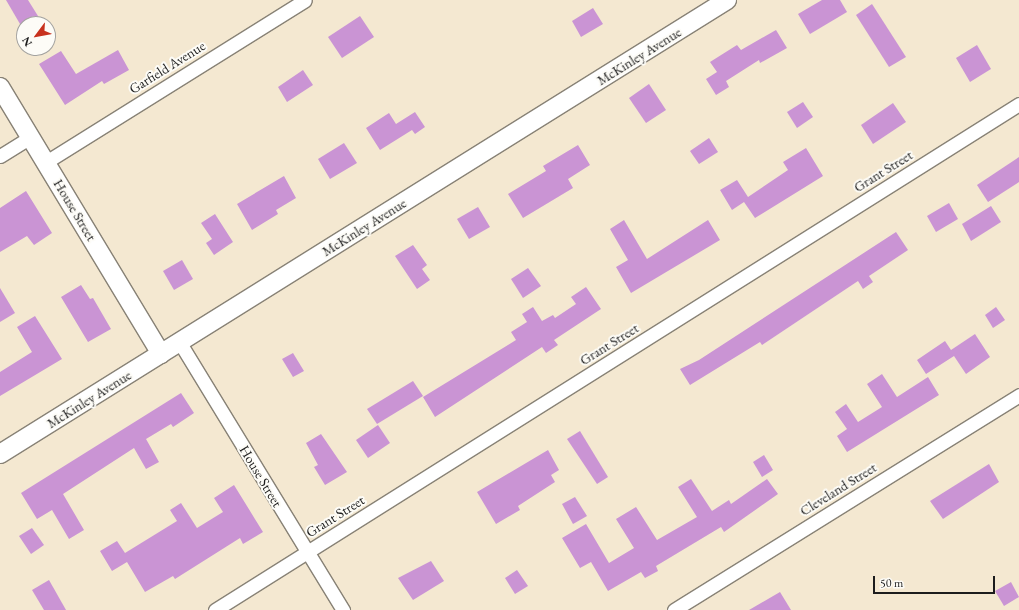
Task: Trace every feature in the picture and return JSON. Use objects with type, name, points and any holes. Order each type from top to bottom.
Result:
[{"type":"street","name":"Garfield Avenue","points":[[46,162],[305,0]]},
{"type":"street","name":"McKinley Avenue","points":[[0,454],[727,0]]},
{"type":"street","name":"House Street","points":[[0,87],[161,354]]},
{"type":"street","name":"Grant Street","points":[[215,610],[1019,104]]},
{"type":"street","points":[[0,156],[30,137]]},
{"type":"street","name":"House Street","points":[[180,343],[343,610]]},
{"type":"street","name":"Cleveland Street","points":[[674,610],[1019,394]]},
{"type":"building","points":[[6,0],[28,0],[38,16],[16,16]]},
{"type":"building","points":[[822,0],[840,0],[847,12],[810,34],[798,14]]},
{"type":"building","points":[[872,4],[906,57],[889,67],[856,15]]},
{"type":"building","points":[[593,8],[603,24],[581,37],[572,21]]},
{"type":"building","points":[[360,16],[374,37],[342,58],[328,37]]},
{"type":"building","points":[[776,30],[787,48],[760,63],[759,60],[726,81],[729,87],[716,95],[706,79],[717,72],[710,62],[737,45],[741,50]]},
{"type":"building","points":[[977,45],[991,69],[970,82],[956,58]]},
{"type":"building","points":[[118,50],[129,70],[104,84],[102,81],[65,105],[39,64],[53,56],[56,56],[56,54],[61,51],[76,74]]},
{"type":"building","points":[[303,70],[313,85],[287,102],[278,87]]},
{"type":"building","points":[[649,84],[666,110],[646,123],[629,98]]},
{"type":"building","points":[[803,102],[813,117],[797,128],[787,112]]},
{"type":"building","points":[[893,103],[906,122],[873,144],[861,125]]},
{"type":"building","points":[[415,112],[425,127],[415,134],[412,130],[380,150],[366,128],[389,113],[396,124]]},
{"type":"building","points":[[709,138],[718,152],[699,164],[690,151]]},
{"type":"building","points":[[344,143],[357,163],[330,179],[318,159]]},
{"type":"building","points":[[578,145],[590,165],[568,179],[573,188],[523,218],[508,194],[546,171],[543,166]]},
{"type":"building","points":[[806,148],[823,176],[755,218],[744,202],[732,210],[720,190],[737,180],[748,197],[788,170],[783,162]]},
{"type":"building","points":[[1019,157],[1019,182],[988,202],[977,185]]},
{"type":"building","points":[[284,176],[296,198],[276,210],[278,214],[252,230],[237,204]]},
{"type":"building","points":[[26,191],[52,233],[34,245],[27,236],[0,252],[0,208]]},
{"type":"building","points":[[949,203],[958,219],[936,232],[927,216]]},
{"type":"building","points":[[991,206],[1001,222],[971,241],[962,224]]},
{"type":"building","points":[[478,207],[490,227],[469,239],[457,219]]},
{"type":"building","points":[[215,214],[233,242],[214,255],[206,243],[212,239],[201,223]]},
{"type":"building","points":[[624,220],[647,259],[708,220],[720,240],[631,293],[616,267],[628,260],[610,229]]},
{"type":"building","points":[[896,232],[908,250],[869,276],[873,282],[863,289],[858,281],[762,345],[760,342],[690,385],[680,369],[699,360]]},
{"type":"building","points":[[413,245],[427,265],[422,269],[430,280],[417,289],[395,256]]},
{"type":"building","points":[[182,260],[193,279],[174,290],[163,271]]},
{"type":"building","points":[[528,268],[541,286],[523,298],[511,279]]},
{"type":"building","points":[[81,285],[90,299],[93,298],[111,329],[88,342],[61,297]]},
{"type":"building","points":[[586,287],[601,309],[554,340],[558,345],[546,353],[542,347],[435,417],[423,397],[516,340],[511,332],[527,322],[522,314],[533,307],[542,321],[553,315],[555,318],[576,304],[571,297]]},
{"type":"building","points":[[0,288],[15,313],[0,322]]},
{"type":"building","points":[[996,307],[1005,320],[993,328],[985,315]]},
{"type":"building","points":[[35,316],[62,359],[0,396],[0,372],[32,352],[17,327]]},
{"type":"building","points":[[975,334],[990,357],[966,374],[954,356],[926,374],[917,360],[945,341],[951,350]]},
{"type":"building","points":[[293,353],[304,371],[293,377],[282,359]]},
{"type":"building","points":[[882,374],[897,397],[928,377],[939,395],[847,452],[837,436],[847,429],[835,412],[846,404],[858,422],[882,407],[867,384]]},
{"type":"building","points":[[413,381],[423,396],[377,424],[367,409]]},
{"type":"building","points":[[181,393],[194,413],[173,427],[171,424],[146,439],[159,462],[146,469],[134,448],[63,494],[84,530],[69,539],[52,510],[37,519],[21,493]]},
{"type":"building","points":[[378,425],[390,443],[368,458],[356,440]]},
{"type":"building","points":[[580,431],[608,477],[597,484],[567,439]]},
{"type":"building","points":[[321,434],[347,472],[325,485],[314,467],[318,465],[306,443]]},
{"type":"building","points":[[548,450],[559,470],[551,475],[555,482],[518,506],[520,510],[496,524],[477,492]]},
{"type":"building","points":[[764,455],[773,470],[762,477],[753,462]]},
{"type":"building","points":[[989,464],[999,482],[943,519],[930,501]]},
{"type":"building","points":[[691,479],[712,511],[729,500],[731,504],[767,479],[778,494],[724,532],[721,527],[656,566],[658,571],[645,578],[641,572],[608,591],[591,562],[580,568],[562,538],[586,524],[609,563],[634,548],[616,519],[636,507],[657,540],[697,517],[678,487]]},
{"type":"building","points":[[234,485],[263,532],[243,544],[240,538],[175,579],[173,576],[145,592],[127,562],[112,571],[100,551],[117,541],[125,553],[177,521],[170,510],[181,503],[197,528],[223,512],[214,498]]},
{"type":"building","points":[[575,497],[587,516],[573,524],[562,504]]},
{"type":"building","points":[[32,528],[44,545],[31,554],[19,536]]},
{"type":"building","points":[[431,561],[444,581],[413,600],[398,578]]},
{"type":"building","points":[[517,570],[528,586],[515,594],[505,578]]},
{"type":"building","points":[[49,580],[66,610],[44,610],[32,590]]},
{"type":"building","points":[[1011,582],[1019,597],[1004,606],[995,591]]},
{"type":"building","points":[[780,592],[791,610],[749,610]]}]
